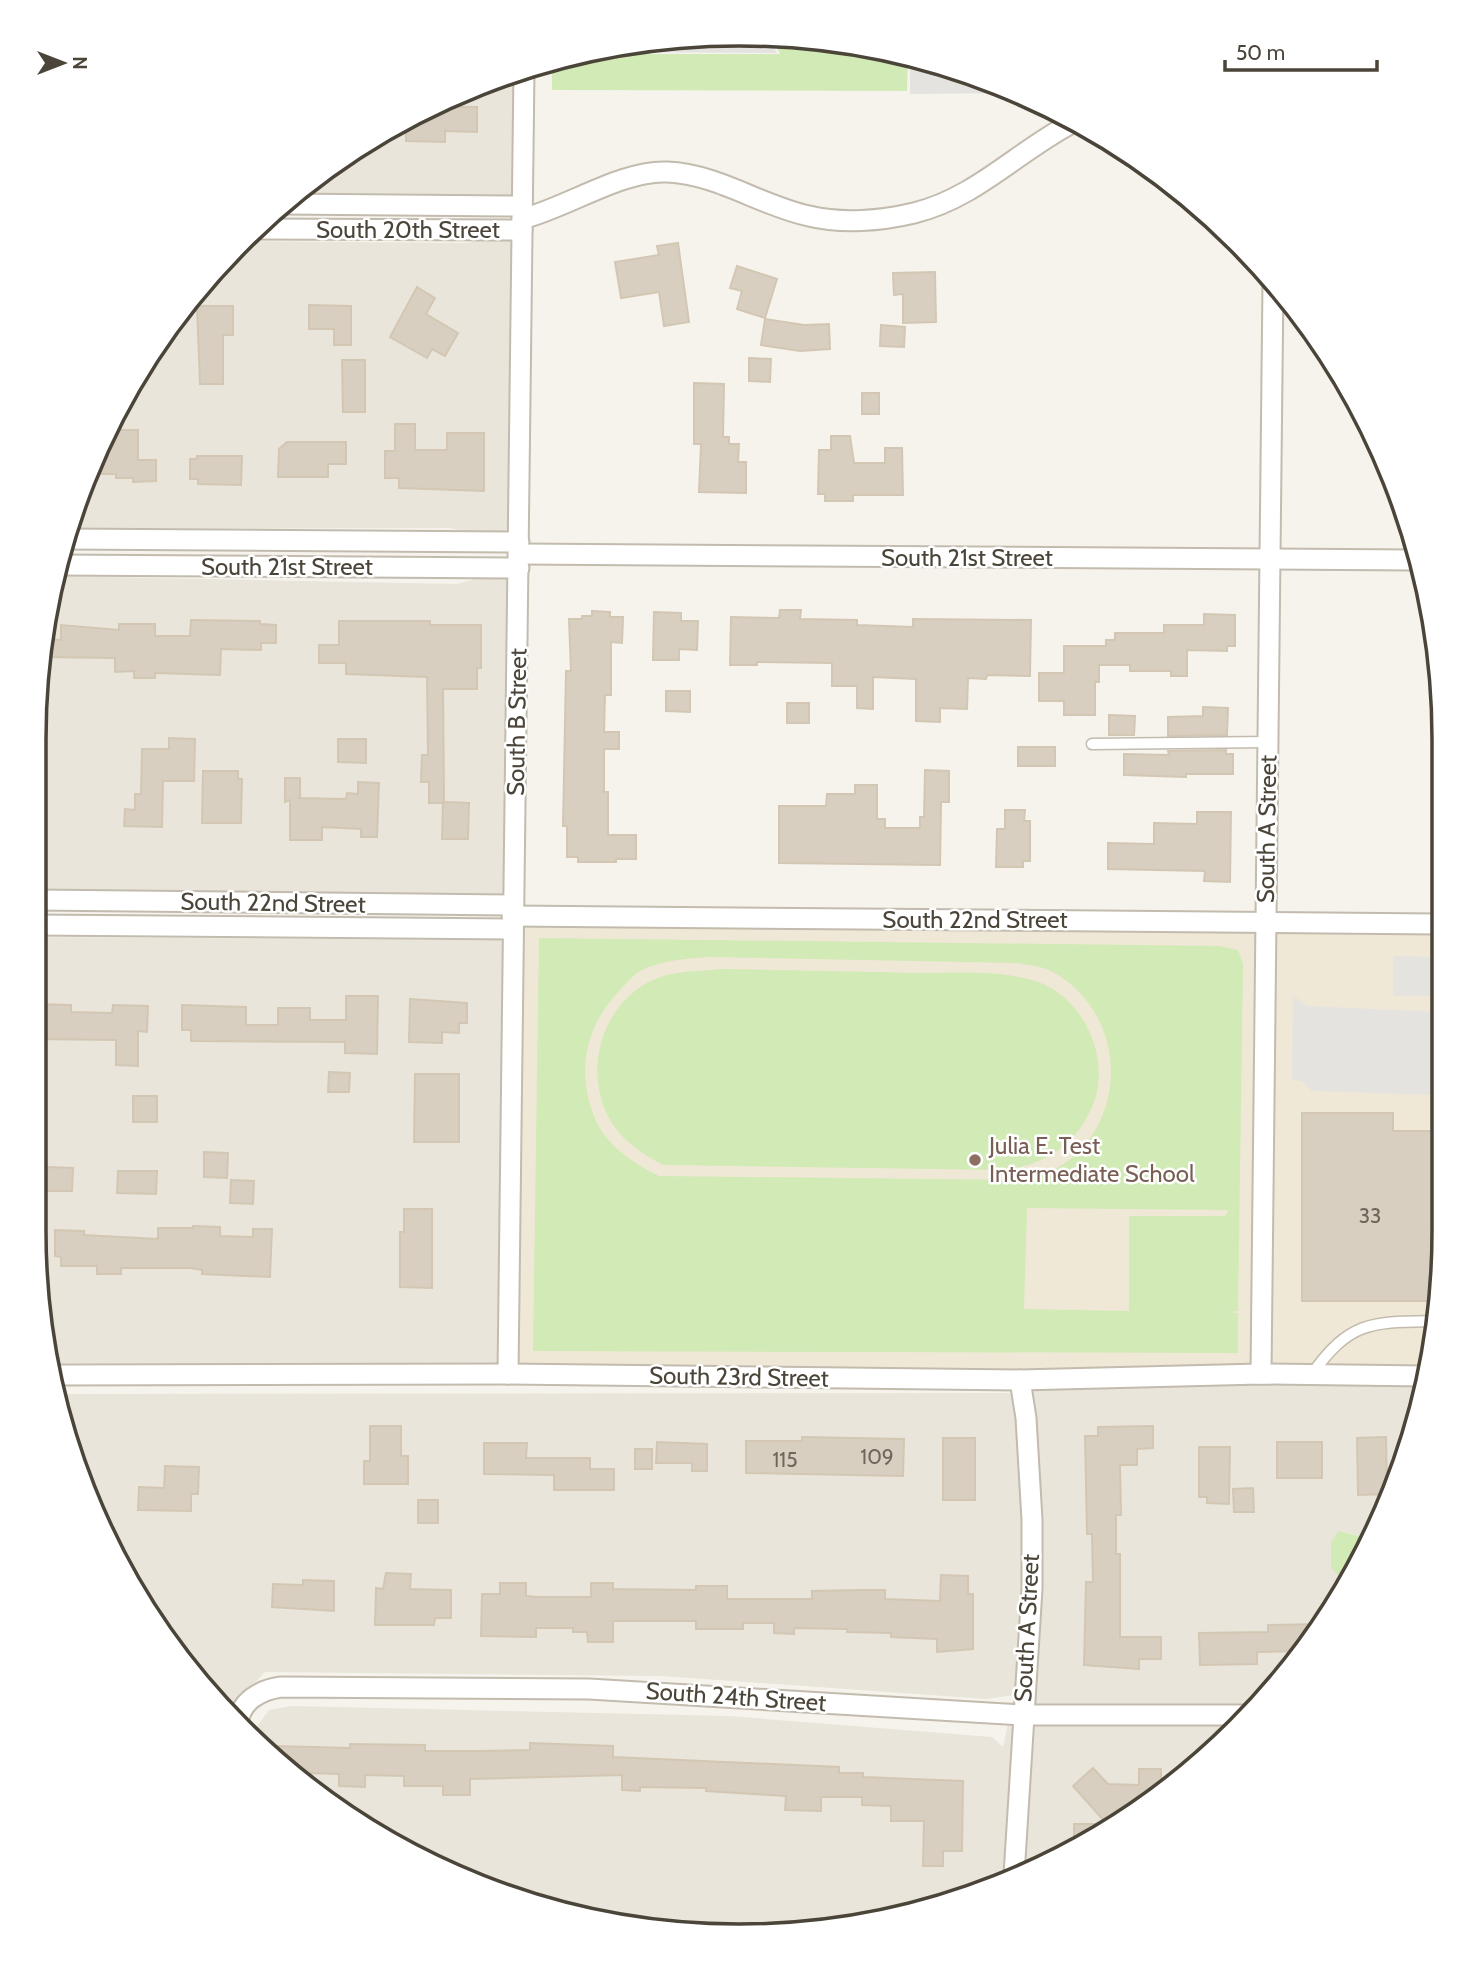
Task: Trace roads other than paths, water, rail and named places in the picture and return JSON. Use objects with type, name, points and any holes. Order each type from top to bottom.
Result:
[{"type":"street","name":"South B Street","points":[[508,1374],[524,80]]},
{"type":"street","name":"South 20th Street","points":[[270,228],[522,218],[552,211],[619,181],[659,172],[706,179],[807,216],[856,220],[903,215],[951,200],[981,184],[1045,137],[1064,127]]},
{"type":"street","name":"South 20th Street","points":[[297,205],[522,218]]},
{"type":"street","name":"South A Street","points":[[1261,1374],[1273,298]]},
{"type":"street","name":"South 21st Street","points":[[75,539],[193,540],[519,554],[1408,560]]},
{"type":"street","name":"South 21st Street","points":[[68,565],[193,566],[519,554]]},
{"type":"street","name":"South 22nd Street","points":[[46,900],[193,902],[512,917]]},
{"type":"street","name":"South 22nd Street","points":[[46,925],[195,926],[512,917],[1432,924]]},
{"type":"street","name":"South 23rd Street","points":[[61,1375],[508,1374],[1020,1380],[1261,1374],[1416,1376]]},
{"type":"street","name":"South A Street","points":[[1014,1867],[1032,1589],[1032,1520],[1026,1418],[1020,1380]]},
{"type":"street","name":"South 24th Street","points":[[241,1715],[248,1701],[264,1689],[281,1686],[589,1689],[1022,1715],[1235,1715]]},
{"type":"lane","points":[[193,540],[193,566]]},
{"type":"lane","points":[[1092,744],[1268,742]]},
{"type":"lane","points":[[193,902],[195,926]]},
{"type":"lane","points":[[1311,1375],[1329,1350],[1353,1330],[1385,1322],[1426,1321]]},
{"type":"place","name":"Julia E. Test Intermediate School","points":[[975,1160]]}]
